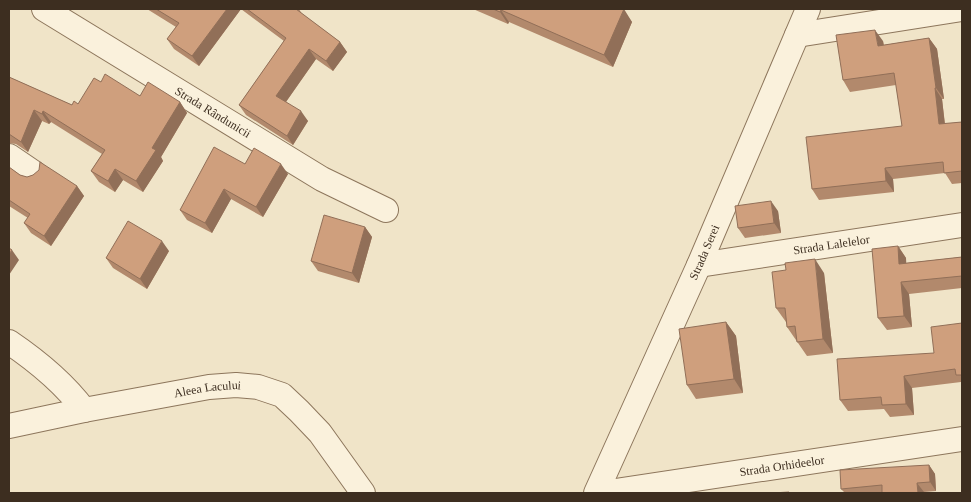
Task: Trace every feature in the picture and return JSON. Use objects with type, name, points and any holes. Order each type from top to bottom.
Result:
[{"type":"street","name":"Strada Rândunicii","points":[[44,9],[322,179],[386,210]]},
{"type":"street","name":"Strada Serei","points":[[596,493],[699,265],[808,9]]},
{"type":"street","points":[[797,35],[962,9]]},
{"type":"street","points":[[9,156],[34,173]]},
{"type":"street","name":"Strada Lalelelor","points":[[699,265],[962,225]]},
{"type":"street","points":[[9,342],[45,369],[74,397],[84,410]]},
{"type":"street","name":"Aleea Lacului","points":[[9,426],[84,410],[209,388],[236,385],[258,387],[282,395],[299,411],[320,433],[363,493]]},
{"type":"street","name":"Strada Orhideelor","points":[[602,493],[962,439]]},
{"type":"building","points":[[156,9],[227,9],[192,56],[167,39],[179,23]]},
{"type":"building","points":[[247,9],[296,9],[340,42],[326,61],[309,49],[276,96],[301,111],[287,136],[239,105],[286,38]]},
{"type":"building","points":[[493,9],[624,9],[604,55],[501,10],[500,12]]},
{"type":"building","points":[[875,30],[878,46],[929,38],[939,124],[962,122],[962,171],[944,173],[943,162],[885,168],[886,181],[812,189],[806,137],[902,126],[894,73],[843,80],[836,35]]},
{"type":"building","points":[[105,74],[140,96],[148,82],[180,102],[152,148],[156,150],[136,181],[115,169],[108,181],[91,171],[105,150],[43,111],[42,114],[34,110],[21,142],[9,134],[9,77],[72,105],[74,101],[78,104],[94,78],[101,82]]},
{"type":"building","points":[[214,147],[245,164],[254,148],[281,164],[256,207],[224,189],[205,223],[180,210]]},
{"type":"building","points":[[40,162],[77,186],[44,236],[24,223],[30,214],[9,200],[9,167],[20,175],[27,177],[39,170]]},
{"type":"building","points":[[771,201],[774,223],[738,228],[735,206]]},
{"type":"building","points":[[324,215],[365,227],[352,273],[311,261]]},
{"type":"building","points":[[128,221],[162,241],[140,279],[106,258]]},
{"type":"building","points":[[898,246],[899,264],[962,257],[962,276],[901,282],[904,316],[878,318],[872,249]]},
{"type":"building","points":[[815,259],[823,339],[797,342],[795,326],[787,327],[785,308],[776,308],[772,272],[786,270],[785,263]]},
{"type":"building","points":[[726,322],[734,379],[687,385],[679,329]]},
{"type":"building","points":[[962,323],[962,375],[956,375],[955,369],[904,376],[906,404],[882,405],[881,397],[840,400],[837,359],[934,353],[931,327]]},
{"type":"building","points":[[929,465],[930,482],[917,483],[918,493],[882,493],[882,485],[841,489],[840,470]]}]
